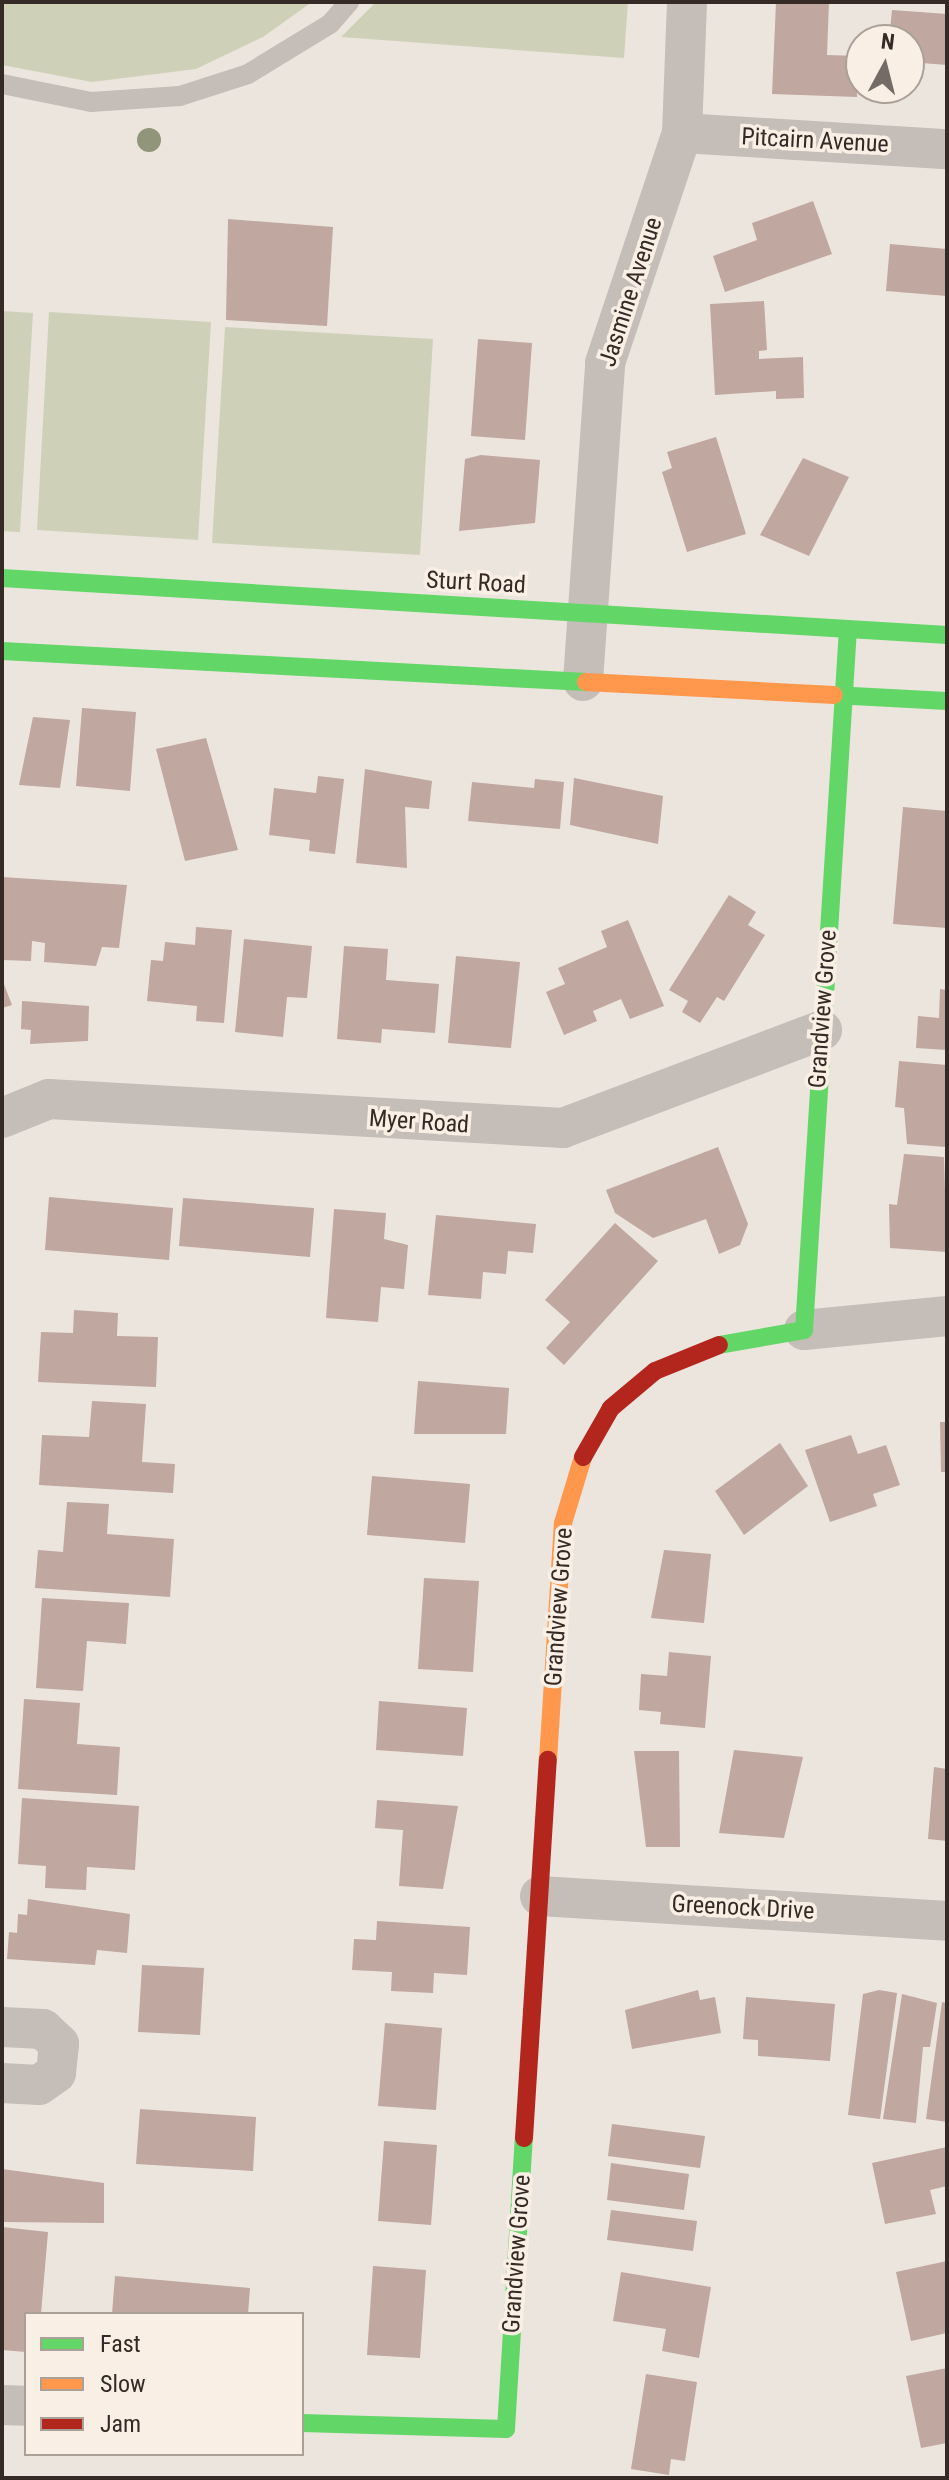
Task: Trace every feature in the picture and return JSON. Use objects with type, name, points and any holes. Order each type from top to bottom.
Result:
[{"type":"street","name":"Jasmine Avenue","points":[[583,681],[605,363],[682,133],[687,2]]},
{"type":"street","name":"Pitcairn Avenue","points":[[682,133],[947,149]]},
{"type":"street","name":"Sturt Road","points":[[2,578],[947,635]]},
{"type":"street","name":"Grandview Grove","points":[[304,2423],[491,2434],[506,2429],[563,1523],[582,1459],[611,1408],[655,1371],[725,1342],[804,1330],[848,629]]},
{"type":"street","points":[[2,651],[947,701]]},
{"type":"street","name":"Myer Road","points":[[2,1118],[49,1099],[563,1128],[822,1030]]},
{"type":"street","points":[[804,1330],[947,1316]]},
{"type":"street","name":"Greenock Drive","points":[[540,1896],[947,1921]]},
{"type":"street","points":[[2,2027],[43,2029],[59,2044],[56,2073],[48,2079],[2,2083]]},
{"type":"street","points":[[2,2405],[24,2406]]},
{"type":"lane","points":[[2,84],[91,102],[180,96],[248,74],[330,24],[349,2]]},
{"type":"green space","points":[[2,2],[312,2],[263,37],[196,69],[92,82],[2,65]]},
{"type":"green space","points":[[376,2],[628,2],[624,58],[341,37]]},
{"type":"green space","points":[[2,311],[33,313],[20,532],[2,531]]},
{"type":"green space","points":[[49,312],[211,322],[198,540],[37,530]]},
{"type":"green space","points":[[225,327],[433,339],[420,555],[212,543]]},
{"type":"building","points":[[776,2],[829,2],[827,55],[845,56],[845,97],[772,94]]},
{"type":"building","points":[[892,10],[947,14],[947,65],[925,63],[925,24],[891,24]]},
{"type":"building","points":[[813,201],[832,254],[725,292],[713,256],[757,240],[752,223]]},
{"type":"building","points":[[228,219],[333,227],[327,326],[226,320]]},
{"type":"building","points":[[890,244],[947,249],[947,296],[886,291]]},
{"type":"building","points":[[764,301],[767,350],[759,351],[759,359],[803,357],[804,398],[776,399],[776,391],[715,395],[710,304]]},
{"type":"building","points":[[478,339],[532,343],[525,440],[471,436]]},
{"type":"building","points":[[716,437],[746,534],[687,552],[662,472],[672,468],[667,452]]},
{"type":"building","points":[[481,455],[540,460],[535,523],[459,531],[465,459]]},
{"type":"building","points":[[803,458],[849,477],[809,556],[760,535]]},
{"type":"building","points":[[82,708],[136,712],[130,791],[76,786]]},
{"type":"building","points":[[33,717],[70,720],[60,788],[19,785]]},
{"type":"building","points":[[206,738],[238,850],[185,861],[156,749]]},
{"type":"building","points":[[365,769],[432,781],[429,809],[405,807],[407,868],[356,863]]},
{"type":"building","points":[[318,776],[344,779],[335,854],[309,851],[310,840],[269,835],[274,788],[316,793]]},
{"type":"building","points":[[574,778],[663,796],[658,844],[570,825]]},
{"type":"building","points":[[535,779],[564,782],[560,829],[468,821],[472,782],[534,788]]},
{"type":"building","points":[[903,807],[947,811],[947,928],[893,924]]},
{"type":"building","points":[[2,877],[127,885],[119,948],[102,947],[96,966],[44,962],[45,943],[32,941],[31,961],[2,960]]},
{"type":"building","points":[[729,895],[756,912],[748,925],[765,935],[724,1001],[717,997],[700,1023],[682,1012],[688,1001],[669,990]]},
{"type":"building","points":[[628,920],[664,1006],[630,1019],[621,999],[593,1011],[597,1021],[564,1035],[546,992],[565,984],[558,968],[607,947],[601,931]]},
{"type":"building","points":[[196,927],[232,930],[224,1023],[196,1021],[197,1006],[147,1001],[151,960],[163,961],[165,942],[195,945]]},
{"type":"building","points":[[244,939],[312,946],[307,998],[287,997],[283,1037],[235,1032]]},
{"type":"building","points":[[344,946],[388,949],[386,980],[439,984],[435,1033],[382,1029],[381,1043],[337,1039]]},
{"type":"building","points":[[456,956],[520,962],[511,1048],[448,1043]]},
{"type":"building","points":[[2,979],[12,1005],[2,1008]]},
{"type":"building","points":[[940,989],[947,990],[947,1050],[916,1048],[918,1016],[939,1018]]},
{"type":"building","points":[[22,1001],[89,1006],[88,1041],[30,1044],[31,1030],[21,1029]]},
{"type":"building","points":[[899,1061],[947,1065],[946,1147],[907,1144],[904,1108],[895,1107]]},
{"type":"building","points":[[718,1147],[748,1224],[740,1245],[719,1254],[706,1219],[653,1238],[615,1213],[606,1190]]},
{"type":"building","points":[[904,1154],[944,1157],[947,1252],[890,1248],[889,1204],[897,1205]]},
{"type":"building","points":[[49,1197],[173,1208],[169,1260],[45,1250]]},
{"type":"building","points":[[183,1198],[314,1208],[310,1257],[179,1246]]},
{"type":"building","points":[[334,1209],[386,1213],[384,1239],[408,1245],[404,1289],[381,1287],[378,1322],[326,1318]]},
{"type":"building","points":[[436,1215],[536,1224],[533,1253],[508,1251],[506,1274],[483,1272],[481,1299],[428,1295]]},
{"type":"building","points":[[615,1223],[658,1261],[564,1365],[546,1348],[570,1322],[545,1300]]},
{"type":"building","points":[[74,1310],[118,1313],[117,1336],[158,1337],[156,1387],[38,1382],[41,1332],[73,1333]]},
{"type":"building","points":[[418,1381],[509,1388],[506,1434],[414,1434]]},
{"type":"building","points":[[92,1401],[146,1404],[142,1462],[175,1464],[173,1493],[39,1485],[42,1435],[89,1437]]},
{"type":"building","points":[[940,1422],[947,1422],[947,1472],[941,1472]]},
{"type":"building","points":[[851,1435],[858,1454],[886,1445],[900,1485],[873,1494],[877,1506],[830,1522],[805,1450]]},
{"type":"building","points":[[780,1443],[808,1486],[744,1535],[715,1491]]},
{"type":"building","points":[[372,1476],[470,1484],[465,1543],[367,1535]]},
{"type":"building","points":[[67,1502],[109,1504],[107,1534],[174,1539],[170,1597],[35,1588],[38,1550],[63,1552]]},
{"type":"building","points":[[664,1550],[711,1554],[704,1623],[651,1618]]},
{"type":"building","points":[[424,1578],[479,1581],[473,1672],[418,1669]]},
{"type":"building","points":[[42,1598],[129,1603],[126,1644],[87,1641],[83,1691],[36,1688]]},
{"type":"building","points":[[669,1652],[711,1656],[705,1728],[660,1724],[661,1712],[639,1710],[641,1674],[667,1676]]},
{"type":"building","points":[[24,1699],[80,1703],[77,1744],[120,1747],[117,1795],[18,1789]]},
{"type":"building","points":[[379,1701],[467,1708],[463,1756],[376,1750]]},
{"type":"building","points":[[734,1750],[803,1757],[784,1838],[719,1833]]},
{"type":"building","points":[[634,1751],[679,1751],[680,1847],[646,1847]]},
{"type":"building","points":[[934,1767],[947,1769],[947,1841],[928,1839]]},
{"type":"building","points":[[22,1798],[139,1806],[135,1870],[87,1867],[86,1890],[45,1888],[46,1866],[18,1864]]},
{"type":"building","points":[[377,1800],[458,1806],[443,1889],[399,1886],[403,1830],[375,1828]]},
{"type":"building","points":[[28,1899],[130,1914],[127,1953],[97,1950],[95,1965],[7,1959],[9,1932],[17,1933],[18,1914],[27,1915]]},
{"type":"building","points":[[377,1921],[470,1927],[467,1975],[434,1973],[433,1993],[391,1991],[392,1972],[352,1970],[354,1939],[376,1940]]},
{"type":"building","points":[[142,1965],[204,1968],[200,2035],[138,2032]]},
{"type":"building","points":[[698,1990],[700,2000],[715,1997],[721,2033],[632,2049],[625,2010]]},
{"type":"building","points":[[879,1990],[897,1993],[880,2119],[848,2115],[863,1994]]},
{"type":"building","points":[[902,1994],[937,2003],[930,2047],[923,2047],[916,2123],[883,2119]]},
{"type":"building","points":[[746,1997],[835,2004],[830,2061],[758,2056],[758,2040],[743,2039]]},
{"type":"building","points":[[942,2002],[947,2003],[947,2122],[926,2119]]},
{"type":"building","points":[[385,2023],[442,2028],[436,2110],[378,2106]]},
{"type":"building","points":[[140,2109],[256,2117],[253,2171],[136,2164]]},
{"type":"building","points":[[612,2124],[705,2136],[700,2168],[608,2156]]},
{"type":"building","points":[[384,2141],[437,2145],[431,2225],[378,2221]]},
{"type":"building","points":[[947,2147],[947,2186],[930,2190],[936,2214],[885,2224],[872,2163]]},
{"type":"building","points":[[611,2163],[689,2174],[684,2210],[607,2200]]},
{"type":"building","points":[[2,2169],[104,2183],[104,2223],[2,2222]]},
{"type":"building","points":[[611,2210],[697,2221],[693,2251],[607,2240]]},
{"type":"building","points":[[2,2227],[48,2232],[41,2312],[24,2312],[24,2352],[2,2350]]},
{"type":"building","points":[[947,2261],[947,2333],[911,2341],[896,2272]]},
{"type":"building","points":[[373,2266],[426,2270],[420,2358],[367,2355]]},
{"type":"building","points":[[621,2272],[711,2287],[699,2358],[662,2351],[666,2329],[613,2321]]},
{"type":"building","points":[[115,2276],[250,2288],[248,2312],[112,2312]]},
{"type":"building","points":[[947,2368],[947,2443],[921,2448],[906,2376]]},
{"type":"building","points":[[646,2374],[697,2382],[685,2461],[671,2459],[669,2475],[631,2469]]},
{"type":"traffic: fast","points":[[2,578],[947,635]]},
{"type":"traffic: fast","points":[[719,1345],[804,1330],[848,629]]},
{"type":"traffic: fast","points":[[2,651],[586,682]]},
{"type":"traffic: fast","points":[[834,695],[947,701]]},
{"type":"traffic: fast","points":[[304,2423],[506,2429],[524,2138]]},
{"type":"traffic: slow","points":[[586,682],[834,695]]},
{"type":"traffic: slow","points":[[548,1760],[563,1523],[583,1457]]},
{"type":"traffic: jam","points":[[583,1457],[611,1408],[655,1371],[719,1345]]},
{"type":"traffic: jam","points":[[524,2138],[548,1760]]}]
